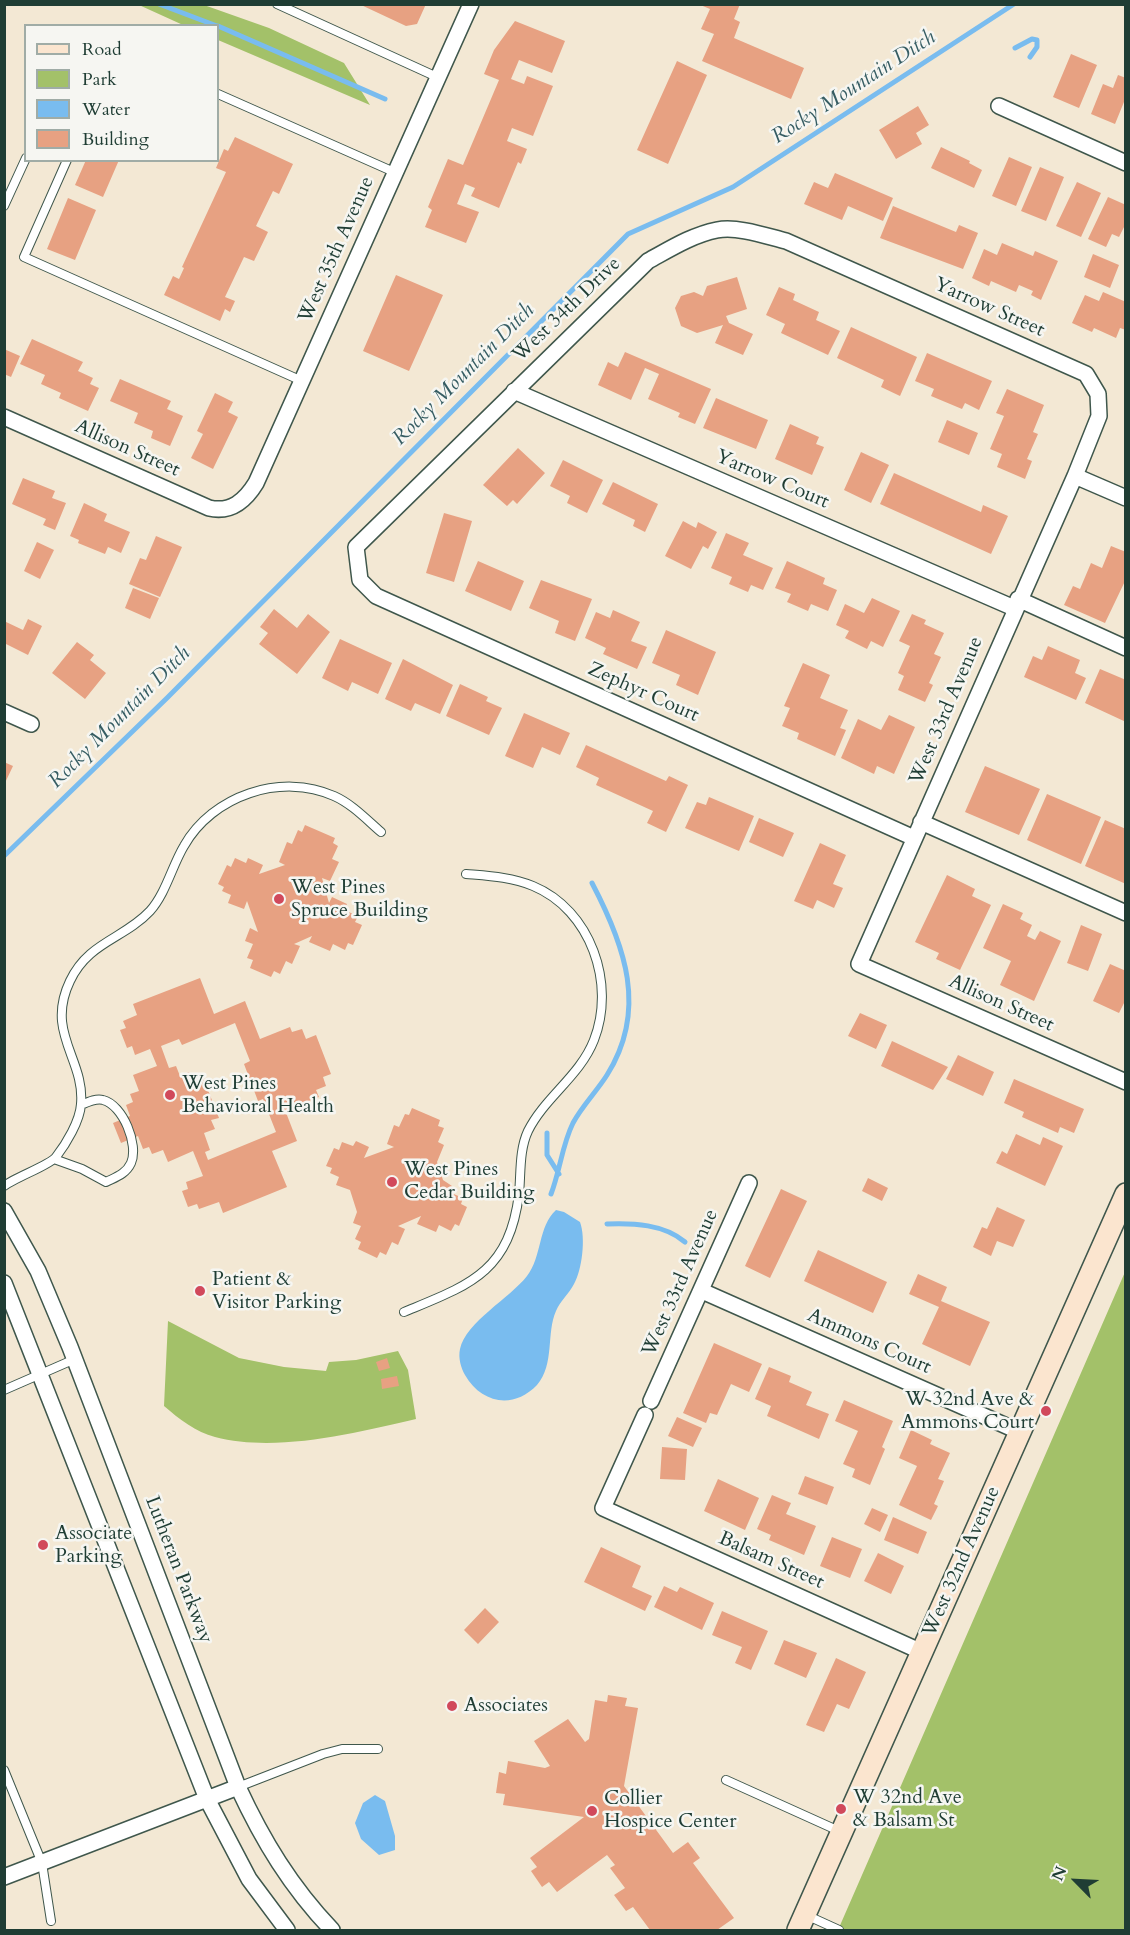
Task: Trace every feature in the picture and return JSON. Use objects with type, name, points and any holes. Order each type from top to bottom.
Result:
[{"type":"street","name":"West 35th Avenue","points":[[233,507],[249,494],[256,483],[471,4]]},
{"type":"street","points":[[999,106],[1125,163]]},
{"type":"street","name":"West 34th Drive","points":[[360,580],[356,547],[513,391],[648,261],[685,241],[719,230]]},
{"type":"street","name":"Yarrow Street","points":[[719,230],[755,233],[786,241],[1086,374],[1098,394],[1099,416],[1075,476]]},
{"type":"street","name":"Yarrow Court","points":[[513,391],[1125,648]]},
{"type":"street","name":"Allison Street","points":[[4,417],[209,508],[218,510],[233,507]]},
{"type":"street","points":[[1075,476],[1125,498]]},
{"type":"street","name":"West 33rd Avenue","points":[[860,964],[1016,604],[1075,476]]},
{"type":"street","name":"Zephyr Court","points":[[360,580],[376,596],[914,838]]},
{"type":"street","points":[[4,712],[31,723]]},
{"type":"street","points":[[921,822],[1125,913]]},
{"type":"street","name":"Allison Street","points":[[860,964],[1125,1082]]},
{"type":"street","name":"West 33rd Avenue","points":[[603,1508],[749,1183]]},
{"type":"street","name":"West 32nd Avenue","points":[[801,1923],[1125,1194]]},
{"type":"street","name":"Lutheran Parkway","points":[[4,1211],[38,1271],[75,1359],[238,1787],[257,1828],[285,1875],[332,1930]]},
{"type":"street","points":[[4,1283],[207,1799],[249,1879],[287,1930]]},
{"type":"street","name":"Ammons Court","points":[[702,1291],[1020,1432]]},
{"type":"street","name":"Balsam Street","points":[[603,1508],[922,1652]]},
{"type":"street","points":[[4,1878],[238,1787]]},
{"type":"lane","points":[[277,4],[437,77]]},
{"type":"lane","points":[[219,94],[394,172]]},
{"type":"lane","points":[[4,206],[24,162]]},
{"type":"lane","points":[[66,162],[24,257],[302,381]]},
{"type":"lane","points":[[4,1186],[54,1160],[74,1128],[81,1105],[77,1076],[61,1024],[63,998],[70,980],[82,961],[100,944],[140,921],[153,908],[184,845],[200,824],[222,804],[246,794],[294,787],[334,796],[357,811],[381,832]]},
{"type":"lane","points":[[404,1312],[458,1289],[489,1269],[506,1244],[516,1218],[522,1151],[527,1133],[539,1113],[580,1067],[595,1039],[601,1013],[603,984],[596,953],[582,928],[563,906],[536,887],[508,877],[466,874]]},
{"type":"lane","points":[[54,1160],[82,1169],[106,1182],[123,1174],[131,1162],[134,1147],[120,1112],[111,1103],[101,1099],[81,1105]]},
{"type":"lane","points":[[4,1390],[75,1359]]},
{"type":"lane","points":[[238,1787],[322,1754],[342,1749],[378,1749]]},
{"type":"lane","points":[[4,1770],[42,1863],[51,1921]]},
{"type":"lane","points":[[726,1780],[842,1832]]},
{"type":"lane","points":[[801,1923],[839,1930]]},
{"type":"green space","points":[[139,5],[204,5],[269,28],[344,63],[370,105],[219,40],[219,24],[181,24]]},
{"type":"green space","points":[[1125,1272],[1125,1930],[838,1930]]},
{"type":"green space","points":[[168,1321],[239,1358],[284,1367],[326,1371],[329,1362],[356,1360],[398,1351],[408,1370],[416,1419],[342,1435],[290,1442],[239,1441],[208,1435],[188,1424],[164,1406]]},
{"type":"water","points":[[556,1210],[580,1222],[583,1245],[577,1278],[558,1307],[553,1320],[543,1377],[528,1393],[518,1398],[498,1400],[488,1397],[480,1392],[465,1375],[460,1363],[460,1349],[464,1339],[479,1320],[527,1276],[535,1260],[546,1224]]},
{"type":"water","points":[[375,1795],[385,1801],[395,1836],[395,1850],[379,1855],[361,1839],[355,1823],[363,1803]]},
{"type":"building","points":[[359,4],[426,4],[417,24],[406,26]]},
{"type":"building","points":[[698,4],[740,4],[734,19],[740,22],[734,38],[804,68],[791,99],[702,61],[714,34],[701,29],[710,9]]},
{"type":"building","points":[[515,21],[565,41],[552,73],[519,60],[511,79],[524,84],[527,76],[553,86],[533,136],[512,128],[507,141],[527,149],[521,164],[518,162],[499,208],[471,196],[475,188],[465,184],[457,204],[479,212],[466,243],[425,227],[432,210],[428,207],[448,159],[463,165],[499,80],[484,74],[494,50]]},
{"type":"building","points":[[1071,54],[1097,65],[1079,108],[1053,97]]},
{"type":"building","points":[[677,61],[707,75],[668,164],[637,150]]},
{"type":"building","points":[[1118,75],[1126,78],[1126,97],[1115,124],[1091,114],[1103,84],[1113,88]]},
{"type":"building","points":[[918,106],[929,125],[916,133],[922,144],[896,159],[879,130]]},
{"type":"building","points":[[235,137],[293,164],[279,194],[273,191],[256,226],[268,232],[254,261],[244,257],[225,297],[235,301],[230,312],[225,309],[220,321],[164,295],[173,276],[179,279],[184,268],[182,267],[226,172],[216,168],[224,149],[228,151]]},
{"type":"building","points":[[941,147],[970,161],[969,163],[982,170],[974,188],[931,168]]},
{"type":"building","points":[[1009,157],[1032,167],[1016,206],[992,196]]},
{"type":"building","points":[[85,162],[118,162],[103,197],[75,185]]},
{"type":"building","points":[[1040,167],[1064,177],[1046,221],[1021,211]]},
{"type":"building","points":[[835,173],[893,198],[883,221],[848,206],[842,220],[804,204],[814,182],[828,188]]},
{"type":"building","points":[[1077,182],[1101,193],[1081,237],[1056,226]]},
{"type":"building","points":[[1108,197],[1126,205],[1126,223],[1119,237],[1112,234],[1106,247],[1088,239]]},
{"type":"building","points":[[68,198],[96,210],[75,260],[47,249]]},
{"type":"building","points":[[893,206],[956,232],[959,225],[978,233],[963,269],[880,238]]},
{"type":"building","points":[[1002,243],[1033,256],[1035,251],[1058,261],[1041,300],[1031,295],[1033,291],[1019,285],[1016,292],[991,281],[989,286],[972,278],[984,249],[997,255]]},
{"type":"building","points":[[1093,254],[1119,265],[1110,288],[1084,277]]},
{"type":"building","points":[[396,275],[443,295],[409,371],[363,351]]},
{"type":"building","points":[[737,277],[747,309],[726,316],[729,323],[753,334],[743,355],[715,343],[723,325],[697,333],[681,326],[675,308],[681,296],[694,292],[703,296],[707,286]]},
{"type":"building","points":[[779,287],[795,294],[793,300],[819,312],[816,320],[840,331],[828,355],[781,333],[785,324],[766,315]]},
{"type":"building","points":[[1103,292],[1126,302],[1126,330],[1120,328],[1116,338],[1094,328],[1092,332],[1072,323],[1085,295],[1099,301]]},
{"type":"building","points":[[851,327],[917,357],[900,396],[881,387],[884,380],[837,358]]},
{"type":"building","points":[[32,339],[83,362],[78,371],[93,378],[90,384],[99,388],[88,411],[59,398],[61,393],[41,384],[45,375],[20,364]]},
{"type":"building","points":[[4,349],[20,356],[11,377],[4,374]]},
{"type":"building","points":[[625,352],[711,389],[695,424],[678,417],[680,413],[648,399],[659,374],[645,368],[631,400],[598,385],[608,362],[618,367]]},
{"type":"building","points":[[927,353],[992,381],[979,410],[965,403],[962,409],[931,396],[934,389],[915,381]]},
{"type":"building","points":[[120,379],[171,401],[167,409],[183,416],[170,446],[151,438],[153,431],[134,423],[138,413],[110,401]]},
{"type":"building","points":[[1007,389],[1044,405],[1033,432],[1038,434],[1027,459],[1032,461],[1025,479],[997,467],[1002,454],[990,449],[1004,416],[996,413]]},
{"type":"building","points":[[215,393],[233,402],[228,412],[238,417],[213,469],[191,458],[203,434],[197,431]]},
{"type":"building","points":[[716,398],[768,420],[756,449],[703,428]]},
{"type":"building","points":[[947,420],[978,433],[969,455],[938,442]]},
{"type":"building","points":[[790,424],[819,437],[816,444],[824,447],[812,475],[775,459]]},
{"type":"building","points":[[518,448],[545,473],[517,504],[513,500],[507,506],[483,485]]},
{"type":"building","points":[[861,452],[889,465],[871,503],[844,490]]},
{"type":"building","points":[[563,460],[603,480],[587,513],[567,503],[570,496],[550,486]]},
{"type":"building","points":[[894,473],[981,512],[983,505],[1008,516],[991,554],[880,504]]},
{"type":"building","points":[[23,478],[55,491],[52,498],[66,503],[55,530],[43,525],[46,519],[12,504]]},
{"type":"building","points":[[613,482],[658,504],[645,532],[633,526],[635,520],[602,504]]},
{"type":"building","points":[[84,503],[107,514],[104,521],[130,532],[121,553],[108,547],[105,554],[78,543],[79,540],[70,536]]},
{"type":"building","points":[[444,513],[472,521],[454,582],[426,573]]},
{"type":"building","points":[[683,521],[696,528],[698,522],[717,532],[708,549],[703,546],[691,569],[665,556]]},
{"type":"building","points":[[726,533],[749,543],[743,555],[773,568],[763,590],[751,585],[748,592],[729,584],[732,577],[711,568]]},
{"type":"building","points":[[156,536],[182,547],[160,597],[129,584],[140,558],[146,560]]},
{"type":"building","points":[[37,542],[54,550],[40,579],[24,571]]},
{"type":"building","points":[[1111,546],[1126,552],[1126,579],[1105,623],[1064,605],[1073,586],[1080,589],[1091,563],[1102,568]]},
{"type":"building","points":[[478,561],[524,581],[511,611],[465,591]]},
{"type":"building","points":[[787,561],[825,578],[823,584],[837,590],[828,611],[811,604],[808,611],[787,602],[791,594],[775,588]]},
{"type":"building","points":[[541,580],[592,599],[575,641],[555,633],[559,621],[529,608]]},
{"type":"building","points":[[133,588],[159,598],[150,619],[125,608]]},
{"type":"building","points":[[872,598],[900,611],[883,647],[871,641],[867,649],[845,638],[849,631],[836,625],[845,604],[864,613]]},
{"type":"building","points":[[274,609],[297,628],[308,614],[330,632],[297,674],[259,644],[268,633],[260,627]]},
{"type":"building","points":[[613,610],[640,622],[631,641],[647,647],[637,669],[603,654],[606,648],[585,638],[596,612],[610,618]]},
{"type":"building","points":[[912,614],[926,620],[924,624],[944,633],[934,654],[941,657],[929,683],[933,685],[925,702],[898,690],[904,676],[898,673],[910,646],[899,641]]},
{"type":"building","points":[[28,619],[42,626],[28,655],[4,643],[4,621],[23,630]]},
{"type":"building","points":[[666,630],[716,652],[698,695],[676,685],[680,675],[652,663]]},
{"type":"building","points":[[340,639],[392,663],[378,694],[352,682],[348,691],[322,678]]},
{"type":"building","points":[[77,642],[94,655],[90,660],[106,673],[85,699],[52,673]]},
{"type":"building","points":[[1048,646],[1080,660],[1075,673],[1086,678],[1076,700],[1024,677],[1033,656],[1042,660]]},
{"type":"building","points":[[403,659],[453,685],[440,714],[415,703],[411,711],[385,699]]},
{"type":"building","points":[[803,663],[830,675],[820,698],[848,710],[840,728],[846,730],[835,756],[797,739],[799,733],[782,726],[790,708],[784,706]]},
{"type":"building","points":[[1100,669],[1126,680],[1126,722],[1085,703]]},
{"type":"building","points":[[460,684],[488,697],[486,701],[502,708],[489,735],[446,716]]},
{"type":"building","points":[[524,713],[570,733],[560,755],[542,747],[533,768],[505,756]]},
{"type":"building","points":[[889,715],[915,727],[894,774],[877,766],[874,774],[841,758],[858,719],[881,730]]},
{"type":"building","points":[[586,745],[666,781],[669,776],[688,785],[666,832],[647,823],[653,811],[596,785],[599,778],[576,767]]},
{"type":"building","points":[[4,762],[13,766],[4,785]]},
{"type":"building","points":[[985,766],[1040,789],[1019,835],[965,812]]},
{"type":"building","points":[[1047,794],[1101,817],[1081,864],[1027,840]]},
{"type":"building","points":[[709,797],[754,816],[739,851],[685,828],[697,802],[706,805]]},
{"type":"building","points":[[759,818],[794,833],[783,857],[749,842]]},
{"type":"building","points":[[1105,820],[1126,829],[1126,884],[1085,866]]},
{"type":"building","name":"West Pines Spruce Building","points":[[305,825],[335,838],[333,843],[338,846],[332,859],[339,862],[330,881],[322,878],[329,903],[332,897],[347,904],[344,910],[358,916],[355,922],[362,925],[353,945],[348,943],[345,950],[333,944],[330,951],[309,942],[312,936],[294,944],[300,946],[292,964],[286,961],[280,974],[274,971],[271,977],[250,968],[253,960],[247,958],[253,944],[245,941],[250,928],[258,932],[247,901],[244,909],[228,903],[231,895],[222,891],[224,887],[218,884],[227,865],[231,867],[235,858],[246,863],[248,858],[263,865],[259,874],[285,865],[279,862],[287,842],[292,844],[298,830],[302,832]]},
{"type":"building","points":[[820,843],[846,855],[833,884],[843,888],[834,908],[817,900],[813,909],[794,901]]},
{"type":"building","points":[[947,875],[975,889],[972,896],[991,905],[960,970],[936,959],[939,953],[915,942]]},
{"type":"building","points":[[1003,904],[1023,913],[1020,919],[1032,925],[1027,936],[1035,940],[1040,931],[1061,941],[1034,1001],[1000,985],[1011,961],[983,948]]},
{"type":"building","points":[[1081,925],[1102,934],[1088,971],[1067,963]]},
{"type":"building","points":[[1110,964],[1126,971],[1126,999],[1119,1013],[1093,1001]]},
{"type":"building","name":"West Pines Behavioral Health","points":[[200,978],[214,1014],[245,1001],[260,1039],[290,1027],[292,1032],[302,1029],[306,1039],[316,1035],[331,1074],[323,1077],[326,1086],[316,1090],[319,1097],[285,1110],[297,1141],[272,1151],[287,1187],[223,1213],[219,1202],[199,1209],[197,1204],[188,1207],[182,1191],[188,1189],[186,1182],[203,1176],[193,1151],[168,1162],[163,1150],[152,1154],[149,1147],[143,1149],[138,1136],[121,1143],[113,1123],[130,1116],[126,1105],[133,1102],[130,1094],[139,1091],[133,1075],[157,1066],[150,1049],[135,1055],[132,1046],[127,1048],[120,1030],[126,1028],[123,1021],[137,1015],[133,1004]],"holes":[[[235,1023],[250,1061],[244,1064],[258,1101],[263,1099],[276,1132],[208,1160],[205,1152],[210,1150],[204,1133],[215,1129],[211,1120],[219,1118],[202,1075],[192,1079],[189,1072],[180,1076],[176,1066],[169,1068],[161,1046],[179,1039],[182,1045]]]},
{"type":"building","points":[[860,1013],[887,1025],[876,1049],[848,1036]]},
{"type":"building","points":[[892,1041],[948,1067],[933,1090],[881,1066]]},
{"type":"building","points":[[958,1055],[994,1072],[983,1096],[946,1079]]},
{"type":"building","points":[[1014,1079],[1084,1109],[1074,1133],[1060,1127],[1058,1133],[1022,1117],[1024,1112],[1004,1103]]},
{"type":"building","name":"West Pines Cedar Building","points":[[412,1108],[440,1120],[438,1126],[444,1128],[438,1142],[444,1145],[437,1162],[443,1180],[452,1186],[449,1192],[463,1198],[461,1204],[467,1207],[459,1226],[455,1224],[451,1231],[439,1225],[436,1232],[417,1224],[421,1216],[398,1226],[405,1229],[398,1245],[392,1242],[386,1255],[380,1252],[377,1258],[358,1249],[361,1242],[355,1239],[361,1226],[353,1223],[357,1212],[350,1190],[336,1185],[339,1177],[330,1173],[332,1168],[326,1166],[334,1148],[339,1150],[342,1142],[353,1146],[356,1141],[369,1147],[364,1158],[394,1147],[387,1144],[394,1125],[399,1127],[405,1114],[409,1115]]},
{"type":"building","points":[[1016,1134],[1040,1145],[1043,1137],[1063,1146],[1045,1186],[996,1163],[1002,1151],[1007,1154]]},
{"type":"building","points":[[868,1178],[888,1188],[882,1201],[862,1191]]},
{"type":"building","points":[[781,1189],[807,1201],[770,1278],[745,1266]]},
{"type":"building","points":[[997,1207],[1025,1220],[1013,1247],[997,1241],[991,1256],[973,1247],[982,1227],[987,1229]]},
{"type":"building","points":[[818,1250],[887,1282],[873,1313],[804,1281]]},
{"type":"building","points":[[918,1274],[947,1287],[941,1301],[990,1322],[970,1366],[922,1344],[939,1307],[909,1294]]},
{"type":"building","points":[[714,1343],[762,1364],[749,1392],[731,1384],[717,1415],[710,1413],[706,1423],[683,1413]]},
{"type":"building","points":[[387,1358],[390,1368],[379,1371],[376,1362]]},
{"type":"building","points":[[769,1367],[791,1376],[789,1382],[812,1392],[806,1405],[829,1414],[819,1439],[767,1416],[771,1406],[755,1399]]},
{"type":"building","points":[[397,1376],[399,1386],[382,1389],[381,1379]]},
{"type":"building","points":[[844,1400],[893,1421],[882,1447],[885,1449],[870,1485],[852,1477],[855,1469],[843,1464],[858,1431],[835,1421]]},
{"type":"building","points":[[677,1417],[702,1428],[693,1447],[668,1436]]},
{"type":"building","points":[[911,1430],[932,1440],[930,1444],[950,1453],[938,1479],[944,1481],[934,1504],[938,1506],[931,1520],[899,1505],[917,1466],[899,1458]]},
{"type":"building","points":[[662,1447],[687,1449],[685,1480],[660,1479]]},
{"type":"building","points":[[805,1476],[834,1487],[827,1505],[798,1494]]},
{"type":"building","points":[[718,1479],[759,1498],[745,1530],[704,1511]]},
{"type":"building","points":[[772,1495],[791,1503],[786,1514],[816,1526],[804,1555],[769,1540],[771,1535],[757,1529]]},
{"type":"building","points":[[872,1508],[888,1515],[880,1532],[864,1524]]},
{"type":"building","points":[[893,1517],[927,1532],[918,1554],[884,1540]]},
{"type":"building","points":[[832,1537],[862,1549],[850,1578],[820,1566]]},
{"type":"building","points":[[601,1547],[641,1566],[632,1587],[652,1596],[645,1611],[584,1582]]},
{"type":"building","points":[[878,1553],[904,1566],[891,1594],[864,1581]]},
{"type":"building","points":[[664,1586],[677,1592],[680,1587],[714,1603],[702,1630],[654,1607]]},
{"type":"building","points":[[485,1608],[499,1622],[478,1644],[464,1630]]},
{"type":"building","points":[[722,1611],[768,1631],[751,1670],[735,1663],[742,1647],[712,1635]]},
{"type":"building","points":[[784,1640],[817,1653],[806,1678],[774,1664]]},
{"type":"building","points":[[836,1658],[866,1672],[849,1709],[837,1704],[824,1732],[806,1725]]},
{"type":"building","name":"Collier Hospice Center","points":[[608,1695],[627,1698],[625,1706],[638,1708],[624,1786],[673,1853],[688,1842],[700,1858],[693,1863],[734,1918],[717,1930],[650,1930],[633,1907],[626,1911],[614,1895],[625,1888],[610,1868],[615,1865],[607,1855],[557,1892],[549,1882],[542,1887],[531,1871],[537,1867],[530,1858],[584,1817],[503,1805],[505,1794],[496,1793],[499,1772],[506,1774],[508,1761],[545,1768],[550,1766],[534,1741],[568,1719],[585,1742],[589,1739],[595,1700],[607,1702]]},
{"type":"waterway","points":[[159,4],[212,24]]},
{"type":"waterway","name":"Rocky Mountain Ditch","points":[[4,856],[167,698],[628,234],[733,187],[1014,4]]},
{"type":"waterway","points":[[219,26],[385,99]]},
{"type":"waterway","points":[[1015,48],[1032,39],[1037,40],[1037,47],[1030,57]]},
{"type":"waterway","points":[[551,1194],[573,1123],[607,1075],[619,1051],[627,1026],[629,1002],[622,954],[614,930],[592,883]]},
{"type":"waterway","points":[[547,1133],[547,1155],[559,1174]]},
{"type":"waterway","points":[[607,1224],[658,1228],[668,1231],[685,1242]]},
{"type":"place","name":"West Pines Spruce Building","points":[[279,899]]},
{"type":"place","name":"West Pines Behavioral Health","points":[[170,1095]]},
{"type":"place","name":"West Pines Cedar Building","points":[[392,1182]]},
{"type":"place","name":"Patient & Visitor Parking","points":[[200,1291]]},
{"type":"place","name":"W 32nd Ave & Ammons Court","points":[[1046,1411]]},
{"type":"place","name":"Associate Parking","points":[[43,1545]]},
{"type":"place","name":"Associates","points":[[452,1706]]},
{"type":"place","name":"W 32nd Ave & Balsam St","points":[[841,1809]]},
{"type":"place","name":"Collier Hospice Center","points":[[592,1811]]}]
